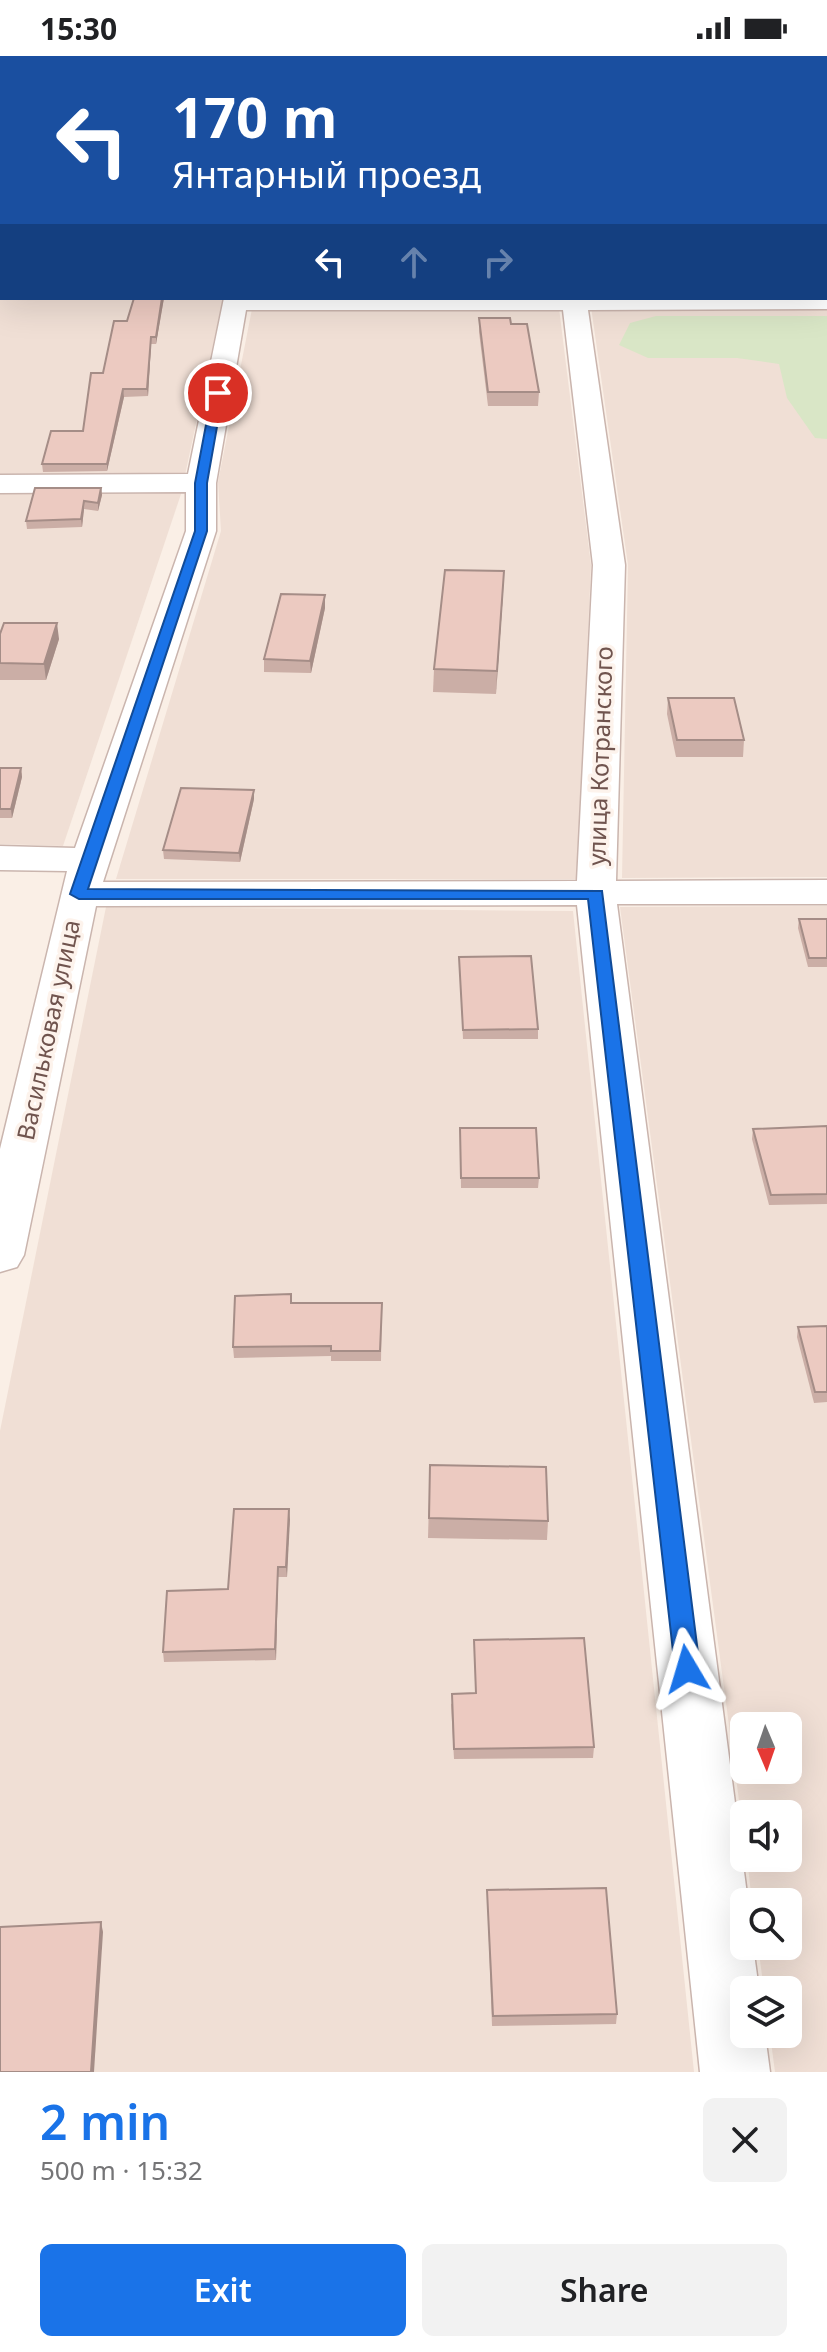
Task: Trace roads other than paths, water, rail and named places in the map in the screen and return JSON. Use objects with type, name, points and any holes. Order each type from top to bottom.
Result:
[{"type":"street","points":[[235,300],[827,302]]},
{"type":"street","name":"Васильковая улица","points":[[0,1255],[84,877],[201,531],[201,483],[235,300]]},
{"type":"street","name":"улица Котранского","points":[[575,300],[609,565],[596,894],[735,2072]]},
{"type":"street","points":[[0,484],[201,483]]},
{"type":"street","points":[[0,858],[84,877],[596,894],[827,892]]}]
